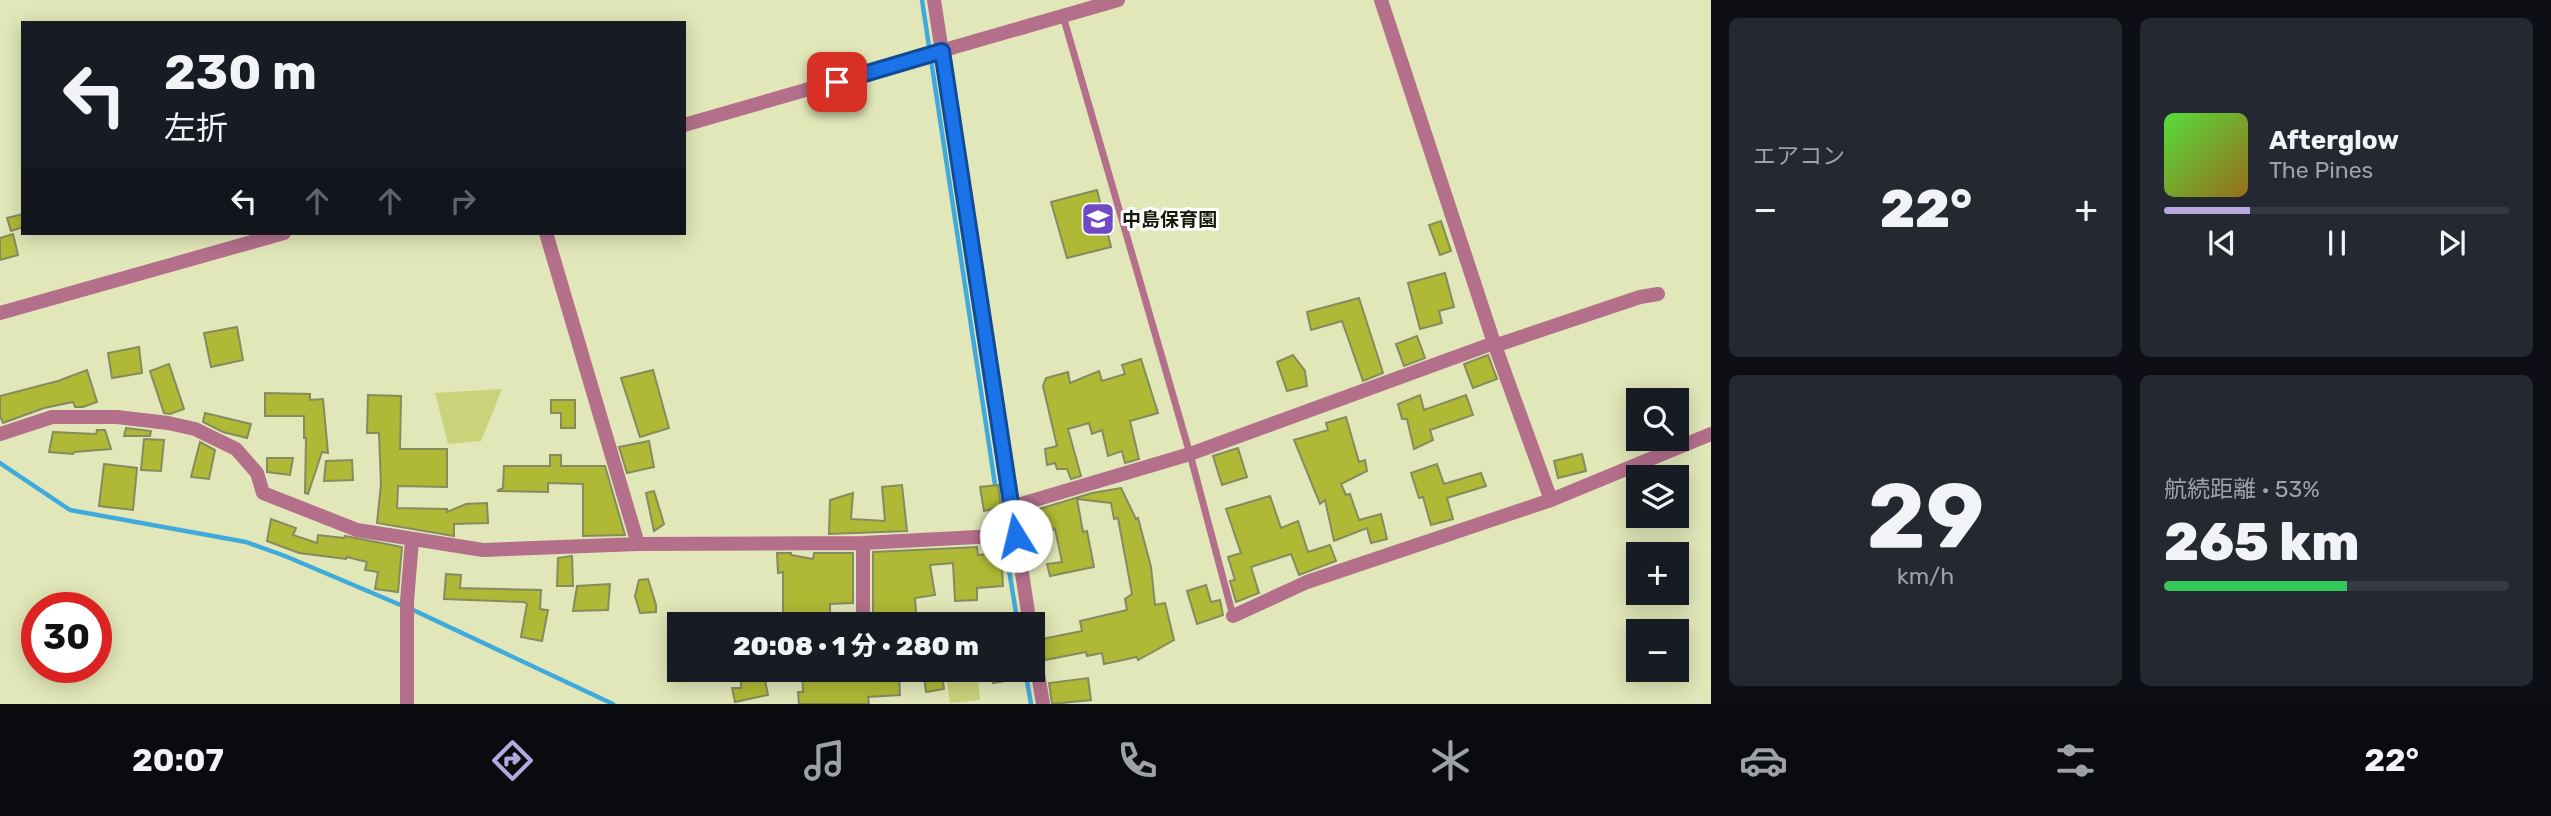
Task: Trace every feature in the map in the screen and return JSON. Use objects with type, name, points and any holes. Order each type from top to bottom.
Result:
[{"type":"street","points":[[934,0],[1028,612]]},
{"type":"street","points":[[686,124],[1118,0]]},
{"type":"street","points":[[1381,0],[1494,343],[1551,500]]},
{"type":"street","points":[[0,313],[277,235]]},
{"type":"street","points":[[547,235],[638,544]]},
{"type":"street","points":[[1011,506],[1190,454],[1494,343],[1500,344],[1640,297],[1658,294]]},
{"type":"street","points":[[0,434],[52,418],[117,417],[195,429],[236,449],[257,473],[263,493],[357,530],[483,550],[638,544],[863,543],[1016,536]]},
{"type":"street","points":[[1233,616],[1307,582],[1551,500],[1711,434]]},
{"type":"street","points":[[407,704],[407,601],[412,540]]},
{"type":"street","points":[[863,543],[863,612]]},
{"type":"street","points":[[1039,682],[1043,704]]},
{"type":"lane","points":[[1063,16],[1190,454],[1233,616]]},
{"type":"green space","points":[[502,389],[481,441],[448,444],[435,393]]},
{"type":"green space","points":[[947,682],[978,682],[980,700],[950,703]]},
{"type":"building","points":[[1097,190],[1111,247],[1067,258],[1051,202]]},
{"type":"building","points":[[21,214],[21,228],[11,231],[7,218]]},
{"type":"building","points":[[1441,221],[1451,251],[1440,255],[1429,225]]},
{"type":"building","points":[[13,234],[18,255],[0,260],[0,238]]},
{"type":"building","points":[[1445,273],[1454,307],[1439,311],[1442,323],[1420,329],[1408,283]]},
{"type":"building","points":[[1359,298],[1383,373],[1363,381],[1342,321],[1311,330],[1307,312]]},
{"type":"building","points":[[237,327],[243,360],[211,367],[204,333]]},
{"type":"building","points":[[1417,336],[1425,358],[1404,366],[1396,344]]},
{"type":"building","points":[[139,347],[142,373],[112,378],[108,353]]},
{"type":"building","points":[[1293,355],[1305,371],[1307,386],[1287,391],[1277,362]]},
{"type":"building","points":[[1488,355],[1497,379],[1473,388],[1464,364]]},
{"type":"building","points":[[1141,359],[1158,413],[1130,421],[1139,459],[1125,463],[1122,451],[1108,456],[1102,430],[1092,434],[1089,423],[1068,429],[1081,476],[1071,479],[1067,469],[1057,469],[1055,463],[1047,465],[1045,449],[1057,446],[1043,386],[1046,378],[1068,372],[1070,383],[1099,371],[1102,381],[1125,374],[1122,365]]},
{"type":"building","points":[[169,364],[184,409],[170,414],[164,413],[150,371]]},
{"type":"building","points":[[87,370],[97,402],[83,407],[75,407],[73,402],[44,408],[3,423],[0,416],[0,396],[58,381]]},
{"type":"building","points":[[653,370],[669,428],[640,437],[621,378]]},
{"type":"building","points":[[265,393],[310,394],[310,400],[323,399],[328,453],[322,452],[308,494],[305,493],[304,416],[265,416]]},
{"type":"building","points":[[368,395],[401,396],[400,449],[447,449],[447,487],[398,486],[397,508],[447,509],[447,512],[466,504],[487,503],[488,523],[454,524],[454,536],[377,523],[381,484],[379,433],[367,433]]},
{"type":"building","points":[[1420,395],[1424,410],[1466,395],[1473,415],[1430,430],[1433,440],[1414,449],[1407,419],[1402,419],[1398,404]]},
{"type":"building","points":[[551,400],[575,400],[575,428],[561,428],[561,413],[551,413]]},
{"type":"building","points":[[205,413],[251,424],[247,438],[223,432],[203,422]]},
{"type":"building","points":[[1346,417],[1359,462],[1365,460],[1367,471],[1341,484],[1346,495],[1350,494],[1359,520],[1381,514],[1387,539],[1371,543],[1367,528],[1334,541],[1325,500],[1320,504],[1294,440],[1328,430],[1326,423]]},
{"type":"building","points":[[126,428],[151,431],[150,436],[124,436]]},
{"type":"building","points":[[97,430],[105,430],[111,449],[73,454],[49,452],[53,432],[96,434]]},
{"type":"building","points":[[144,439],[164,440],[161,471],[141,470]]},
{"type":"building","points":[[649,441],[654,467],[627,473],[619,447]]},
{"type":"building","points":[[200,442],[215,450],[209,479],[191,477]]},
{"type":"building","points":[[1238,448],[1247,477],[1222,485],[1213,456]]},
{"type":"building","points":[[1582,454],[1586,471],[1558,478],[1554,461]]},
{"type":"building","points":[[550,455],[561,455],[561,466],[605,466],[625,535],[583,536],[583,484],[548,483],[548,492],[497,491],[503,488],[504,466],[550,466]]},
{"type":"building","points":[[267,458],[293,458],[290,475],[267,472]]},
{"type":"building","points":[[352,460],[353,480],[324,481],[326,461]]},
{"type":"building","points":[[104,464],[137,468],[133,510],[99,506]]},
{"type":"building","points":[[1437,464],[1444,484],[1481,473],[1486,486],[1447,498],[1453,519],[1431,525],[1423,497],[1419,498],[1411,473]]},
{"type":"building","points":[[902,485],[907,531],[829,534],[830,500],[853,493],[851,519],[885,521],[882,487]]},
{"type":"building","points":[[998,485],[1001,507],[984,511],[980,487]]},
{"type":"building","points":[[1121,488],[1136,519],[1138,518],[1151,567],[1155,605],[1165,603],[1174,640],[1138,660],[1137,657],[1104,664],[1102,653],[1087,656],[1086,652],[1045,660],[1045,638],[1082,631],[1080,621],[1127,610],[1125,599],[1132,594],[1118,518],[1114,519],[1111,503],[1077,499],[1083,532],[1087,531],[1094,567],[1050,576],[1047,564],[1062,562],[1055,529],[1041,533],[1036,510],[1092,493]]},
{"type":"building","points":[[654,491],[664,524],[654,531],[646,493]]},
{"type":"building","points":[[1270,496],[1281,528],[1298,521],[1308,552],[1330,545],[1336,561],[1299,575],[1291,554],[1251,567],[1259,593],[1236,602],[1230,581],[1235,580],[1228,557],[1241,553],[1226,509]]},
{"type":"building","points":[[271,519],[296,528],[293,535],[317,543],[318,535],[345,536],[402,547],[398,592],[375,589],[378,572],[365,570],[367,562],[347,557],[299,553],[267,541]]},
{"type":"building","points":[[977,547],[978,555],[1001,553],[1003,586],[977,588],[977,600],[955,601],[953,563],[930,565],[935,595],[915,598],[916,612],[873,612],[873,552]]},
{"type":"building","points":[[777,553],[791,553],[813,559],[814,553],[853,553],[853,603],[830,604],[830,612],[783,612],[783,572],[778,573]]},
{"type":"building","points":[[572,556],[573,586],[557,586],[558,558]]},
{"type":"building","points":[[446,574],[461,575],[460,588],[541,590],[540,609],[548,610],[542,641],[521,637],[527,604],[444,599]]},
{"type":"building","points":[[648,579],[656,612],[640,613],[635,596],[639,580]]},
{"type":"building","points":[[610,584],[608,610],[573,611],[577,586]]},
{"type":"building","points":[[1206,585],[1211,602],[1220,600],[1223,615],[1197,624],[1187,591]]},
{"type":"building","points":[[1088,678],[1091,700],[1052,704],[1049,683]]},
{"type":"building","points":[[741,682],[765,682],[768,695],[735,702],[732,688],[741,688]]},
{"type":"building","points":[[803,682],[899,682],[900,695],[868,697],[869,704],[799,704],[798,692],[803,692]]},
{"type":"building","points":[[925,682],[943,682],[944,689],[926,692]]},
{"type":"waterway","points":[[922,0],[996,491]]},
{"type":"waterway","points":[[0,463],[70,510],[246,542],[403,606]]},
{"type":"waterway","points":[[998,503],[1016,612]]},
{"type":"waterway","points":[[411,609],[613,704]]},
{"type":"waterway","points":[[1027,682],[1031,704]]},
{"type":"place","name":"中島保育園","points":[[1098,219]]},
{"type":"route","points":[[837,82],[942,51],[1016,536]]}]
